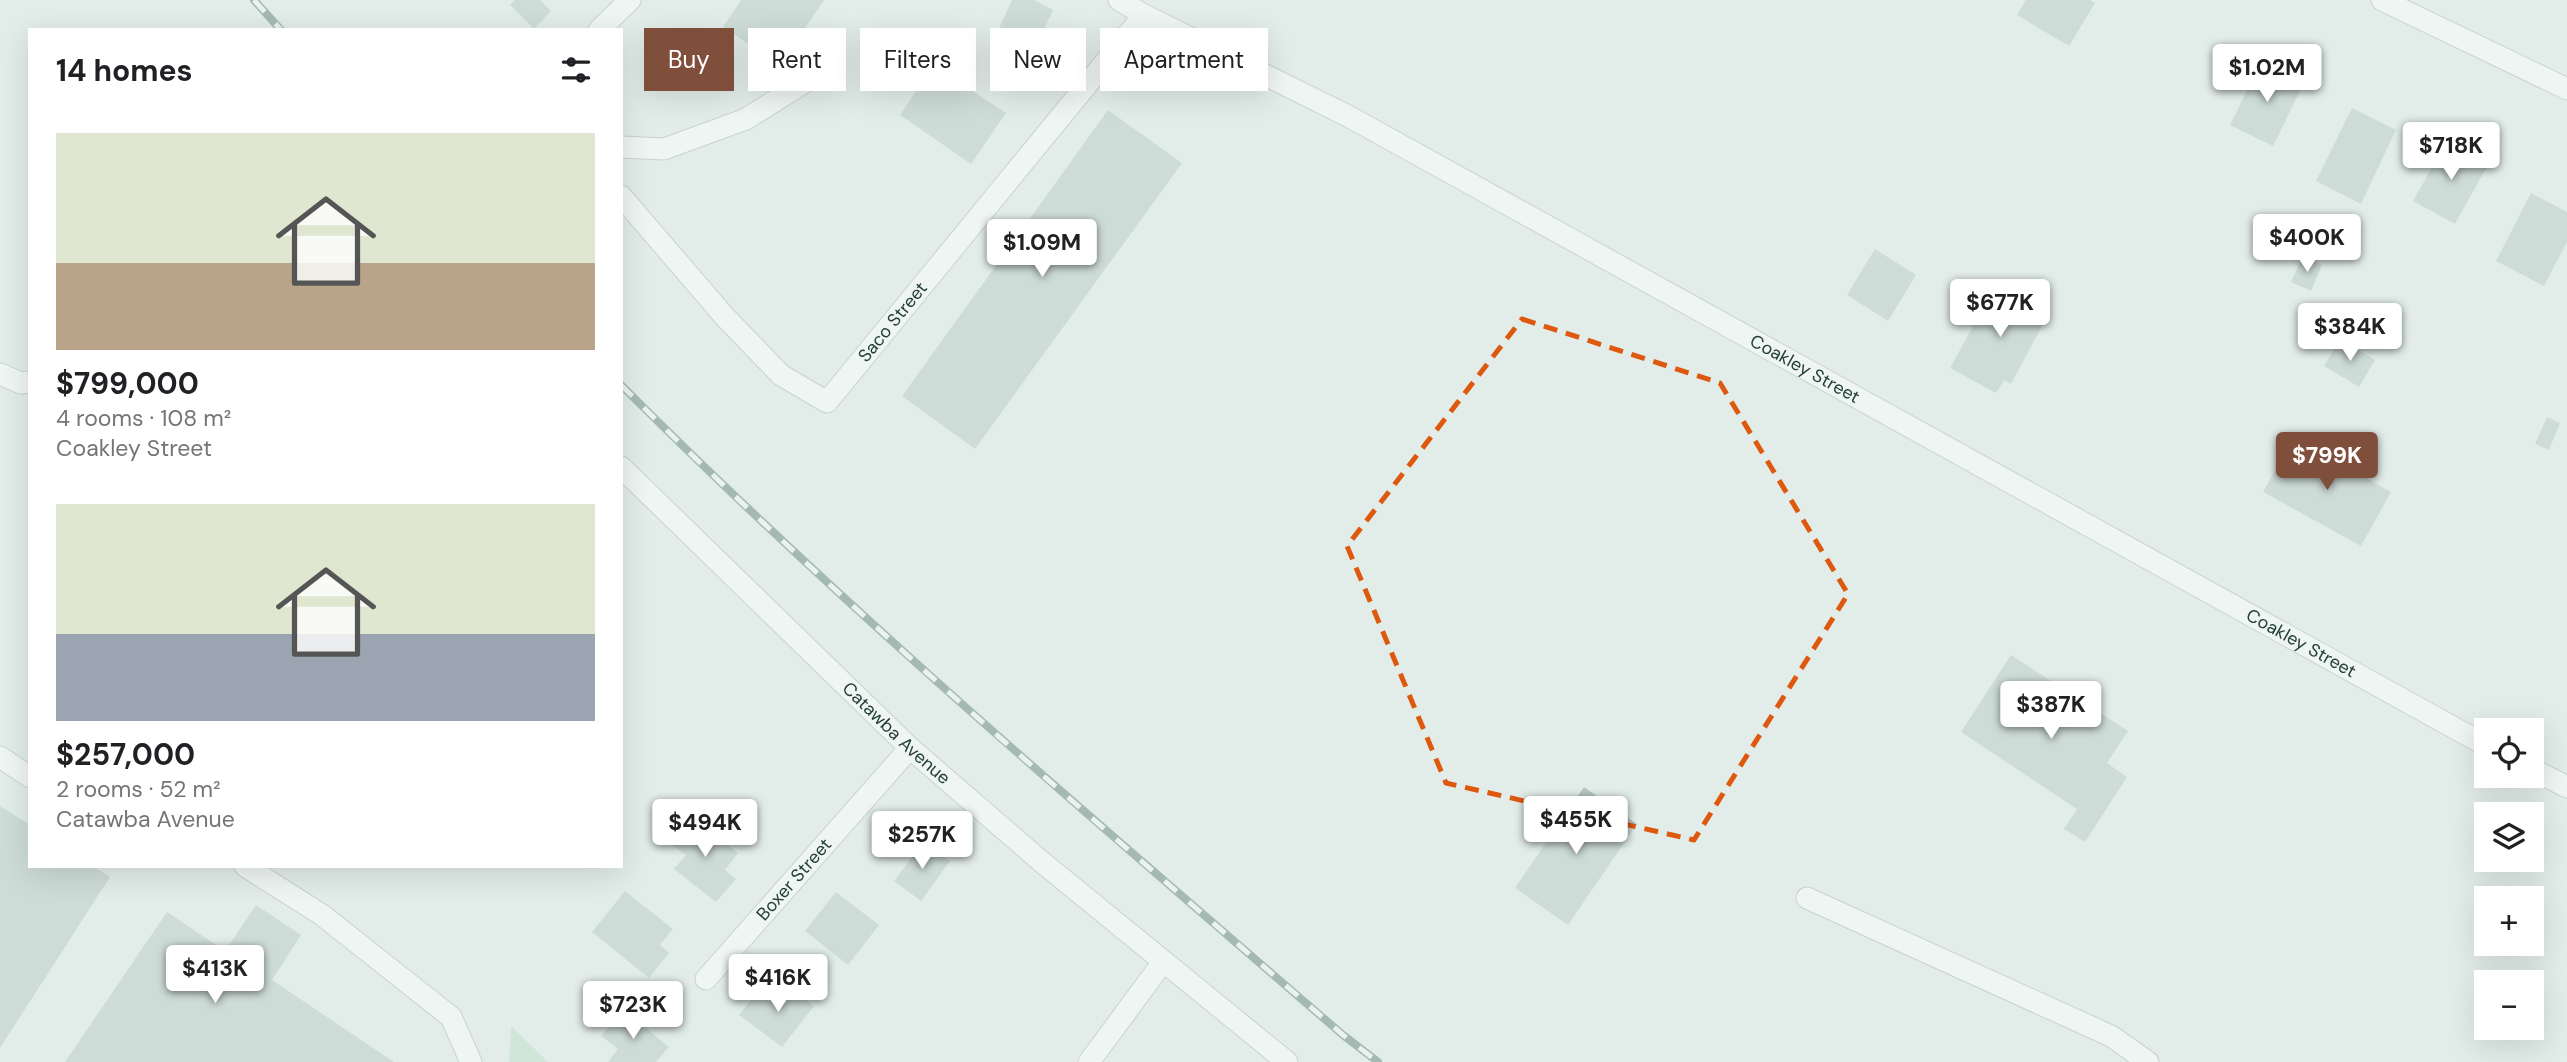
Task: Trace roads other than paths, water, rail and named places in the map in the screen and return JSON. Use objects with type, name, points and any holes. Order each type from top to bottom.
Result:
[{"type":"street","points":[[601,28],[630,0]]},
{"type":"street","name":"Coakley Street","points":[[1119,0],[1144,15],[1349,116],[2474,739]]},
{"type":"street","points":[[2382,0],[2567,89]]},
{"type":"street","name":"Saco Street","points":[[623,198],[725,317],[781,375],[827,402],[1144,15]]},
{"type":"street","points":[[623,147],[664,149],[746,118],[790,91]]},
{"type":"street","points":[[0,374],[21,383],[28,382]]},
{"type":"street","name":"Catawba Avenue","points":[[623,469],[910,748],[1042,863],[1287,1062]]},
{"type":"street","name":"Boxer Street","points":[[706,979],[910,748]]},
{"type":"street","points":[[0,757],[28,776]]},
{"type":"street","points":[[2544,775],[2567,787]]},
{"type":"street","points":[[248,868],[322,915],[451,1017],[471,1062]]},
{"type":"street","points":[[1807,898],[2111,1036],[2148,1062]]},
{"type":"street","points":[[1089,1062],[1163,962]]},
{"type":"railway","points":[[254,0],[279,28]]},
{"type":"railway","points":[[623,387],[885,635],[1067,797],[1343,1035],[1378,1062]]}]
